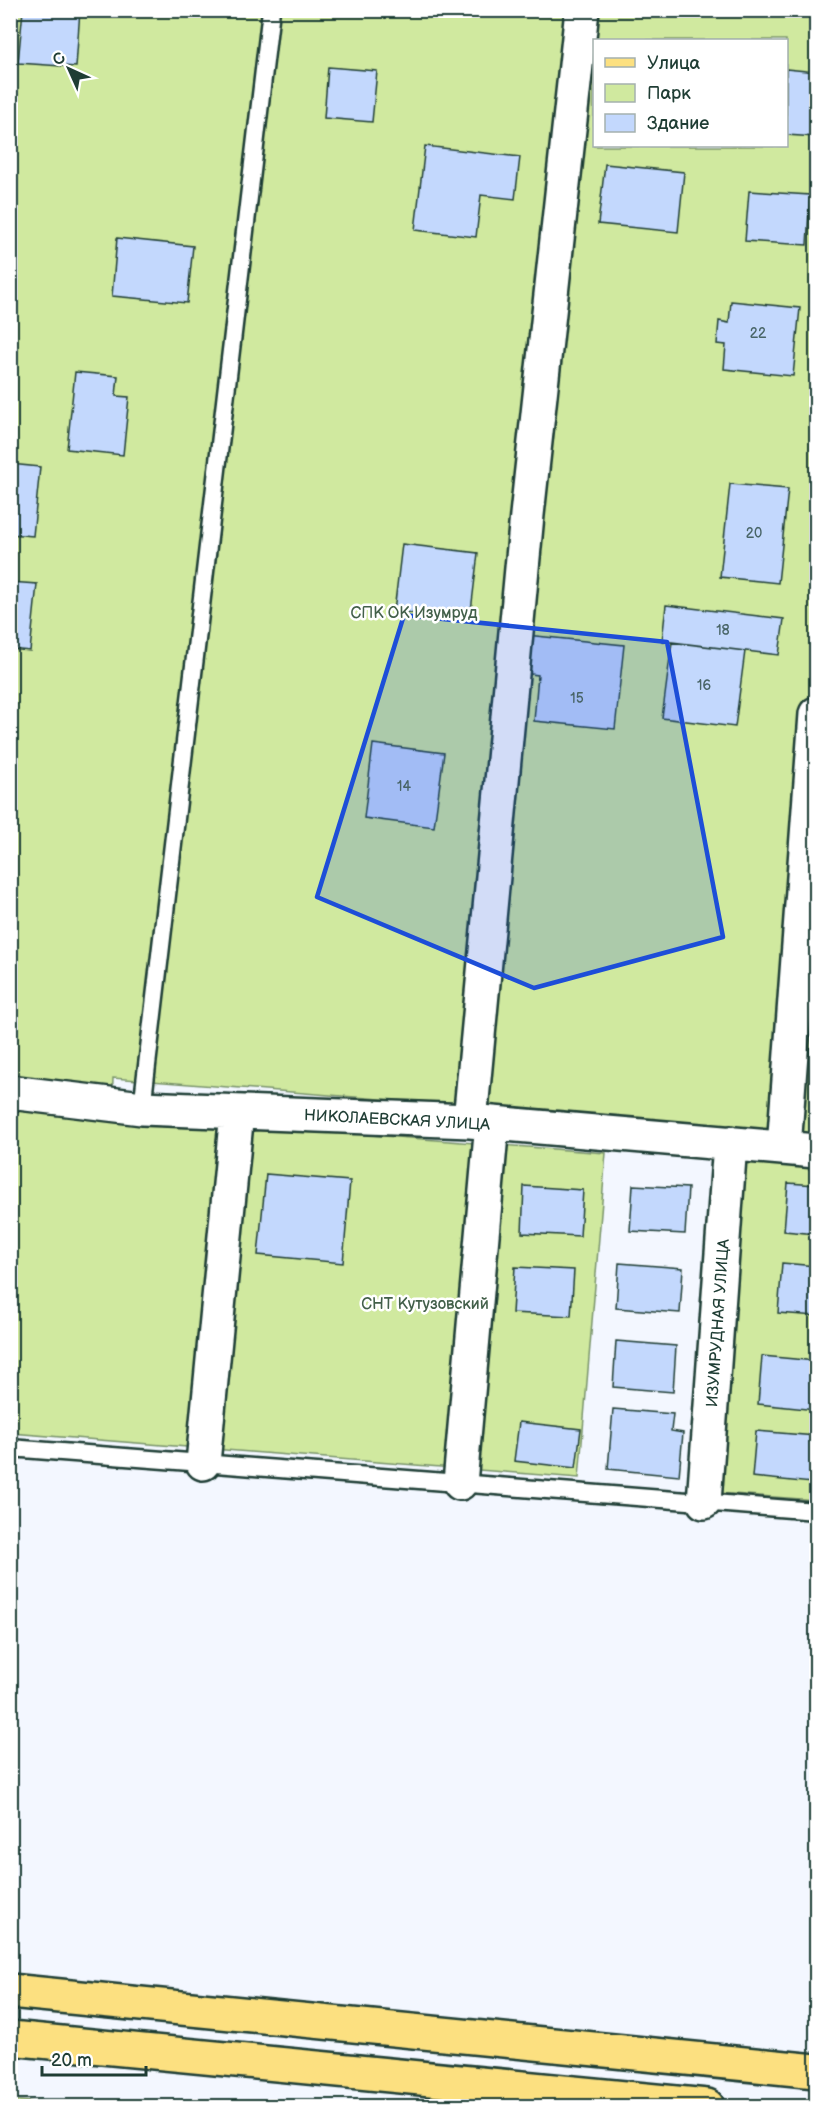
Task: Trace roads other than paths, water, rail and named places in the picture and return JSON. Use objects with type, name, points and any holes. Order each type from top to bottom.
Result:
[{"type":"main road","points":[[10,1991],[816,2072]]},
{"type":"main road","points":[[10,2038],[707,2106]]},
{"type":"street","points":[[460,1483],[481,1122],[526,515],[582,10]]},
{"type":"street","points":[[784,1148],[816,714]]},
{"type":"street","name":"НИКОЛАЕВСКАЯ УЛИЦА","points":[[10,1092],[142,1108],[481,1122],[816,1151]]},
{"type":"street","points":[[203,1463],[237,1112]]},
{"type":"street","name":"ИЗУМРУДНАЯ УЛИЦА","points":[[704,1502],[730,1143]]},
{"type":"lane","points":[[142,1108],[271,10]]},
{"type":"lane","points":[[10,1448],[816,1511]]},
{"type":"park label","name":"СПК ОК Изумруд","points":[[414,612]]},
{"type":"park label","name":"СНТ Кутузовский","points":[[425,1303]]}]
